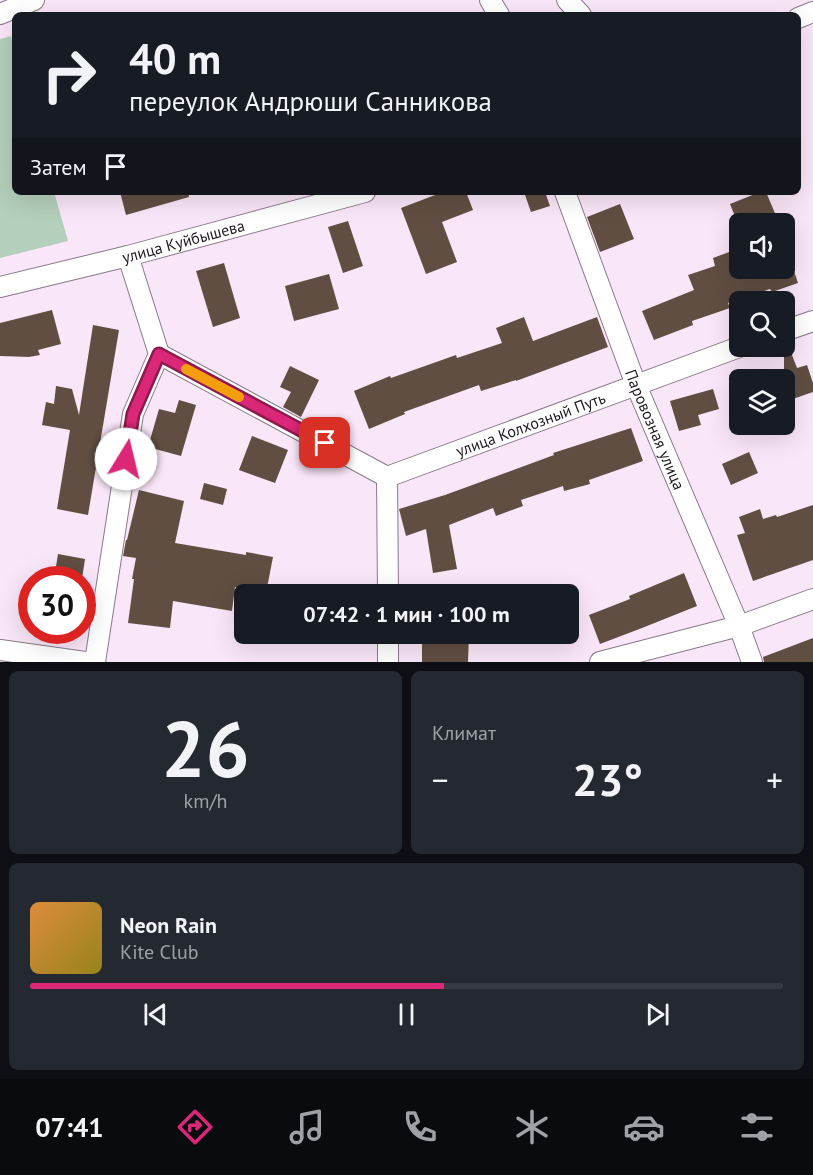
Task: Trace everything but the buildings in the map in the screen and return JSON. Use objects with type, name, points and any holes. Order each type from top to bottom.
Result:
[{"type":"street","points":[[0,14],[34,0]]},
{"type":"street","points":[[567,0],[578,12]]},
{"type":"street","name":"улица Куйбышева","points":[[0,287],[128,256],[354,195]]},
{"type":"street","name":"Паровозная улица","points":[[567,195],[636,385],[739,626],[752,662]]},
{"type":"street","points":[[95,662],[133,414],[159,354],[128,256]]},
{"type":"street","points":[[795,327],[813,321]]},
{"type":"street","name":"улица Колхозный Путь","points":[[387,477],[729,351]]},
{"type":"street","points":[[159,354],[387,477],[387,584]]},
{"type":"street","points":[[600,662],[739,626],[813,599]]},
{"type":"street","points":[[388,644],[388,662]]},
{"type":"street","points":[[0,650],[85,662]]},
{"type":"green space","points":[[11,36],[12,40],[12,195],[55,195],[68,241],[0,258],[0,39]]},
{"type":"slow traffic","points":[[186,369],[239,397]]},
{"type":"route","points":[[126,459],[133,414],[159,354],[325,443]]}]
